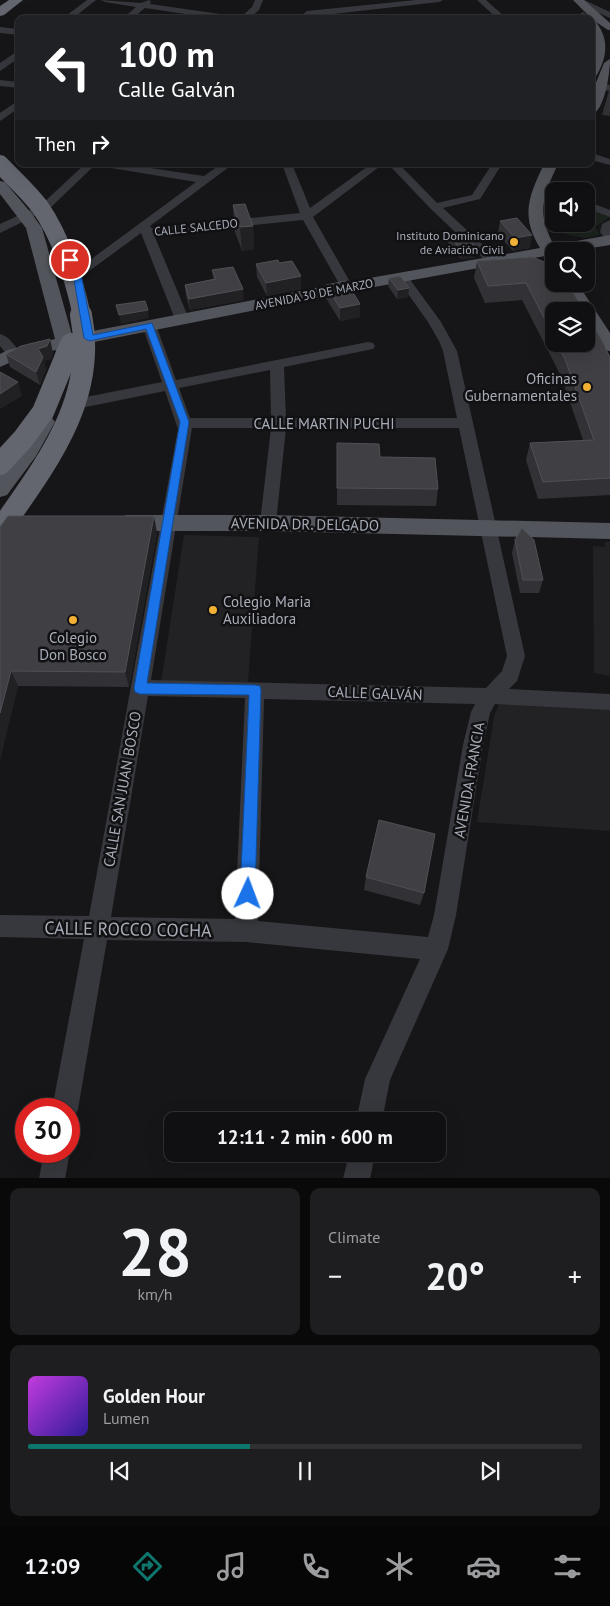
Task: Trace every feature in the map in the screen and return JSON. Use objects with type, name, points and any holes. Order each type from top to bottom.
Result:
[{"type":"highway","points":[[0,12],[17,0]]},
{"type":"highway","points":[[0,164],[32,198],[51,225],[71,273],[85,334],[80,393],[66,426],[9,528]]},
{"type":"highway","points":[[0,176],[32,212],[39,227],[76,341],[67,392],[58,414],[29,463],[0,502]]},
{"type":"highway","points":[[0,464],[39,420],[54,390],[64,354],[76,341]]},
{"type":"main road","points":[[0,16],[22,0]]},
{"type":"main road","points":[[564,0],[580,15]]},
{"type":"main road","points":[[579,1],[594,15]]},
{"type":"main road","points":[[595,16],[610,30]]},
{"type":"main road","points":[[595,29],[599,32],[603,48],[595,65]]},
{"type":"main road","points":[[595,71],[609,69],[606,87],[597,104]]},
{"type":"main road","points":[[0,157],[45,207],[77,274],[76,341],[57,398],[29,451],[0,490]]},
{"type":"main road","points":[[555,182],[557,167]]},
{"type":"main road","points":[[549,242],[536,228],[534,213],[537,192],[557,167]]},
{"type":"main road","points":[[0,185],[34,228],[76,341],[89,368],[81,403],[69,430],[9,528]]},
{"type":"main road","name":"AVENIDA 30 DE MARZO","points":[[595,243],[610,239]]},
{"type":"main road","name":"AVENIDA 30 DE MARZO","points":[[7,357],[149,325],[346,287],[545,254]]},
{"type":"main road","points":[[575,292],[610,346]]},
{"type":"main road","points":[[591,292],[610,321]]},
{"type":"main road","points":[[0,458],[57,398]]},
{"type":"main road","name":"AVENIDA DR. DELGADO","points":[[110,523],[268,523],[610,531]]},
{"type":"street","points":[[71,15],[92,0]]},
{"type":"street","points":[[106,0],[147,2],[213,15]]},
{"type":"street","points":[[248,15],[256,8],[259,0]]},
{"type":"street","points":[[307,14],[377,3],[439,0]]},
{"type":"street","points":[[481,0],[498,15]]},
{"type":"street","points":[[579,1],[610,15]]},
{"type":"street","points":[[131,15],[147,2]]},
{"type":"street","points":[[377,3],[386,15]]},
{"type":"street","points":[[190,15],[193,12]]},
{"type":"street","points":[[0,30],[15,32]]},
{"type":"street","points":[[0,68],[15,57]]},
{"type":"street","points":[[0,83],[15,85]]},
{"type":"street","points":[[0,118],[15,107]]},
{"type":"street","points":[[595,157],[610,162]]},
{"type":"street","points":[[0,229],[45,207],[88,167]]},
{"type":"street","points":[[124,167],[205,180]]},
{"type":"street","points":[[77,274],[145,228],[224,167]]},
{"type":"street","points":[[288,167],[307,216],[346,287]]},
{"type":"street","points":[[307,216],[374,167]]},
{"type":"street","points":[[396,167],[435,207],[493,261]]},
{"type":"street","points":[[435,207],[476,197],[496,167]]},
{"type":"street","points":[[595,208],[610,214]]},
{"type":"street","name":"CALLE SALCEDO","points":[[145,228],[307,216]]},
{"type":"street","points":[[610,224],[606,227],[606,232],[610,239]]},
{"type":"street","points":[[145,228],[182,319]]},
{"type":"street","name":"AVENIDA FRANCIA","points":[[371,1112],[378,1079],[436,948],[445,915],[473,745],[481,712],[490,696],[510,675],[516,656],[464,423],[450,351],[446,339],[402,277]]},
{"type":"street","name":"CALLE SAN JUAN BOSCO","points":[[67,1098],[169,522],[184,422],[149,325]]},
{"type":"street","points":[[0,338],[7,357]]},
{"type":"street","points":[[81,403],[368,346]]},
{"type":"street","points":[[268,523],[279,423],[277,364]]},
{"type":"street","name":"CALLE MARTIN PUCHI","points":[[184,422],[464,423]]},
{"type":"street","name":"CALLE GALVÁN","points":[[140,688],[490,696],[610,702]]},
{"type":"street","points":[[246,931],[255,690]]},
{"type":"street","name":"CALLE ROCCO COCHA","points":[[0,926],[246,931],[436,948]]},
{"type":"street","points":[[356,1178],[360,1162]]},
{"type":"street","points":[[52,1178],[55,1163]]},
{"type":"shaded area","points":[[595,210],[610,217],[595,227]]},
{"type":"shaded area","points":[[595,227],[600,235],[584,238],[565,234],[564,232],[595,232]]},
{"type":"shaded area","name":"Colegio Maria Auxiliadora","points":[[184,535],[259,537],[248,682],[161,682]]},
{"type":"shaded area","points":[[605,542],[610,542],[610,676],[594,673],[593,546],[605,547]]},
{"type":"shaded area","points":[[502,696],[610,700],[610,831],[477,822],[494,717]]},
{"type":"building","points":[[245,204],[253,226],[240,227],[233,205]]},
{"type":"building","points":[[517,218],[532,235],[515,238],[500,221]]},
{"type":"building","points":[[462,232],[476,248],[462,251],[449,235]]},
{"type":"building","points":[[532,257],[545,262],[545,292],[573,292],[579,302],[545,302],[545,320],[526,283],[488,286],[477,261]]},
{"type":"building","points":[[278,260],[279,263],[292,261],[301,276],[266,283],[256,264]]},
{"type":"building","points":[[233,267],[243,289],[189,299],[185,285],[216,279],[212,270]]},
{"type":"building","points":[[400,276],[409,288],[398,290],[389,278]]},
{"type":"building","points":[[346,281],[360,304],[340,308],[326,285]]},
{"type":"building","points":[[145,301],[148,310],[119,315],[116,305]]},
{"type":"building","points":[[595,329],[610,358],[610,478],[543,482],[530,443],[594,440],[561,352],[595,352]]},
{"type":"building","points":[[50,339],[47,346],[38,349],[43,357],[36,372],[6,354],[21,346]]},
{"type":"building","points":[[0,372],[18,382],[0,394]]},
{"type":"building","points":[[337,443],[379,444],[380,457],[435,458],[438,489],[337,488]]},
{"type":"building","name":"Colegio Don Bosco","points":[[8,516],[154,516],[125,672],[11,671],[0,713],[0,527]]},
{"type":"building","points":[[522,528],[534,540],[543,580],[523,580],[515,540]]},
{"type":"building","points":[[379,820],[435,834],[424,893],[366,877]]},
{"type":"place","name":"Instituto Dominicano de Aviación Civil","points":[[514,242]]},
{"type":"place","name":"Oficinas Gubernamentales","points":[[587,387]]},
{"type":"place","name":"Colegio Maria Auxiliadora","points":[[213,610]]},
{"type":"place","name":"Colegio Don Bosco","points":[[73,620]]},
{"type":"route","points":[[70,260],[77,274],[89,338],[149,325],[184,422],[140,688],[255,690],[248,894]]}]
